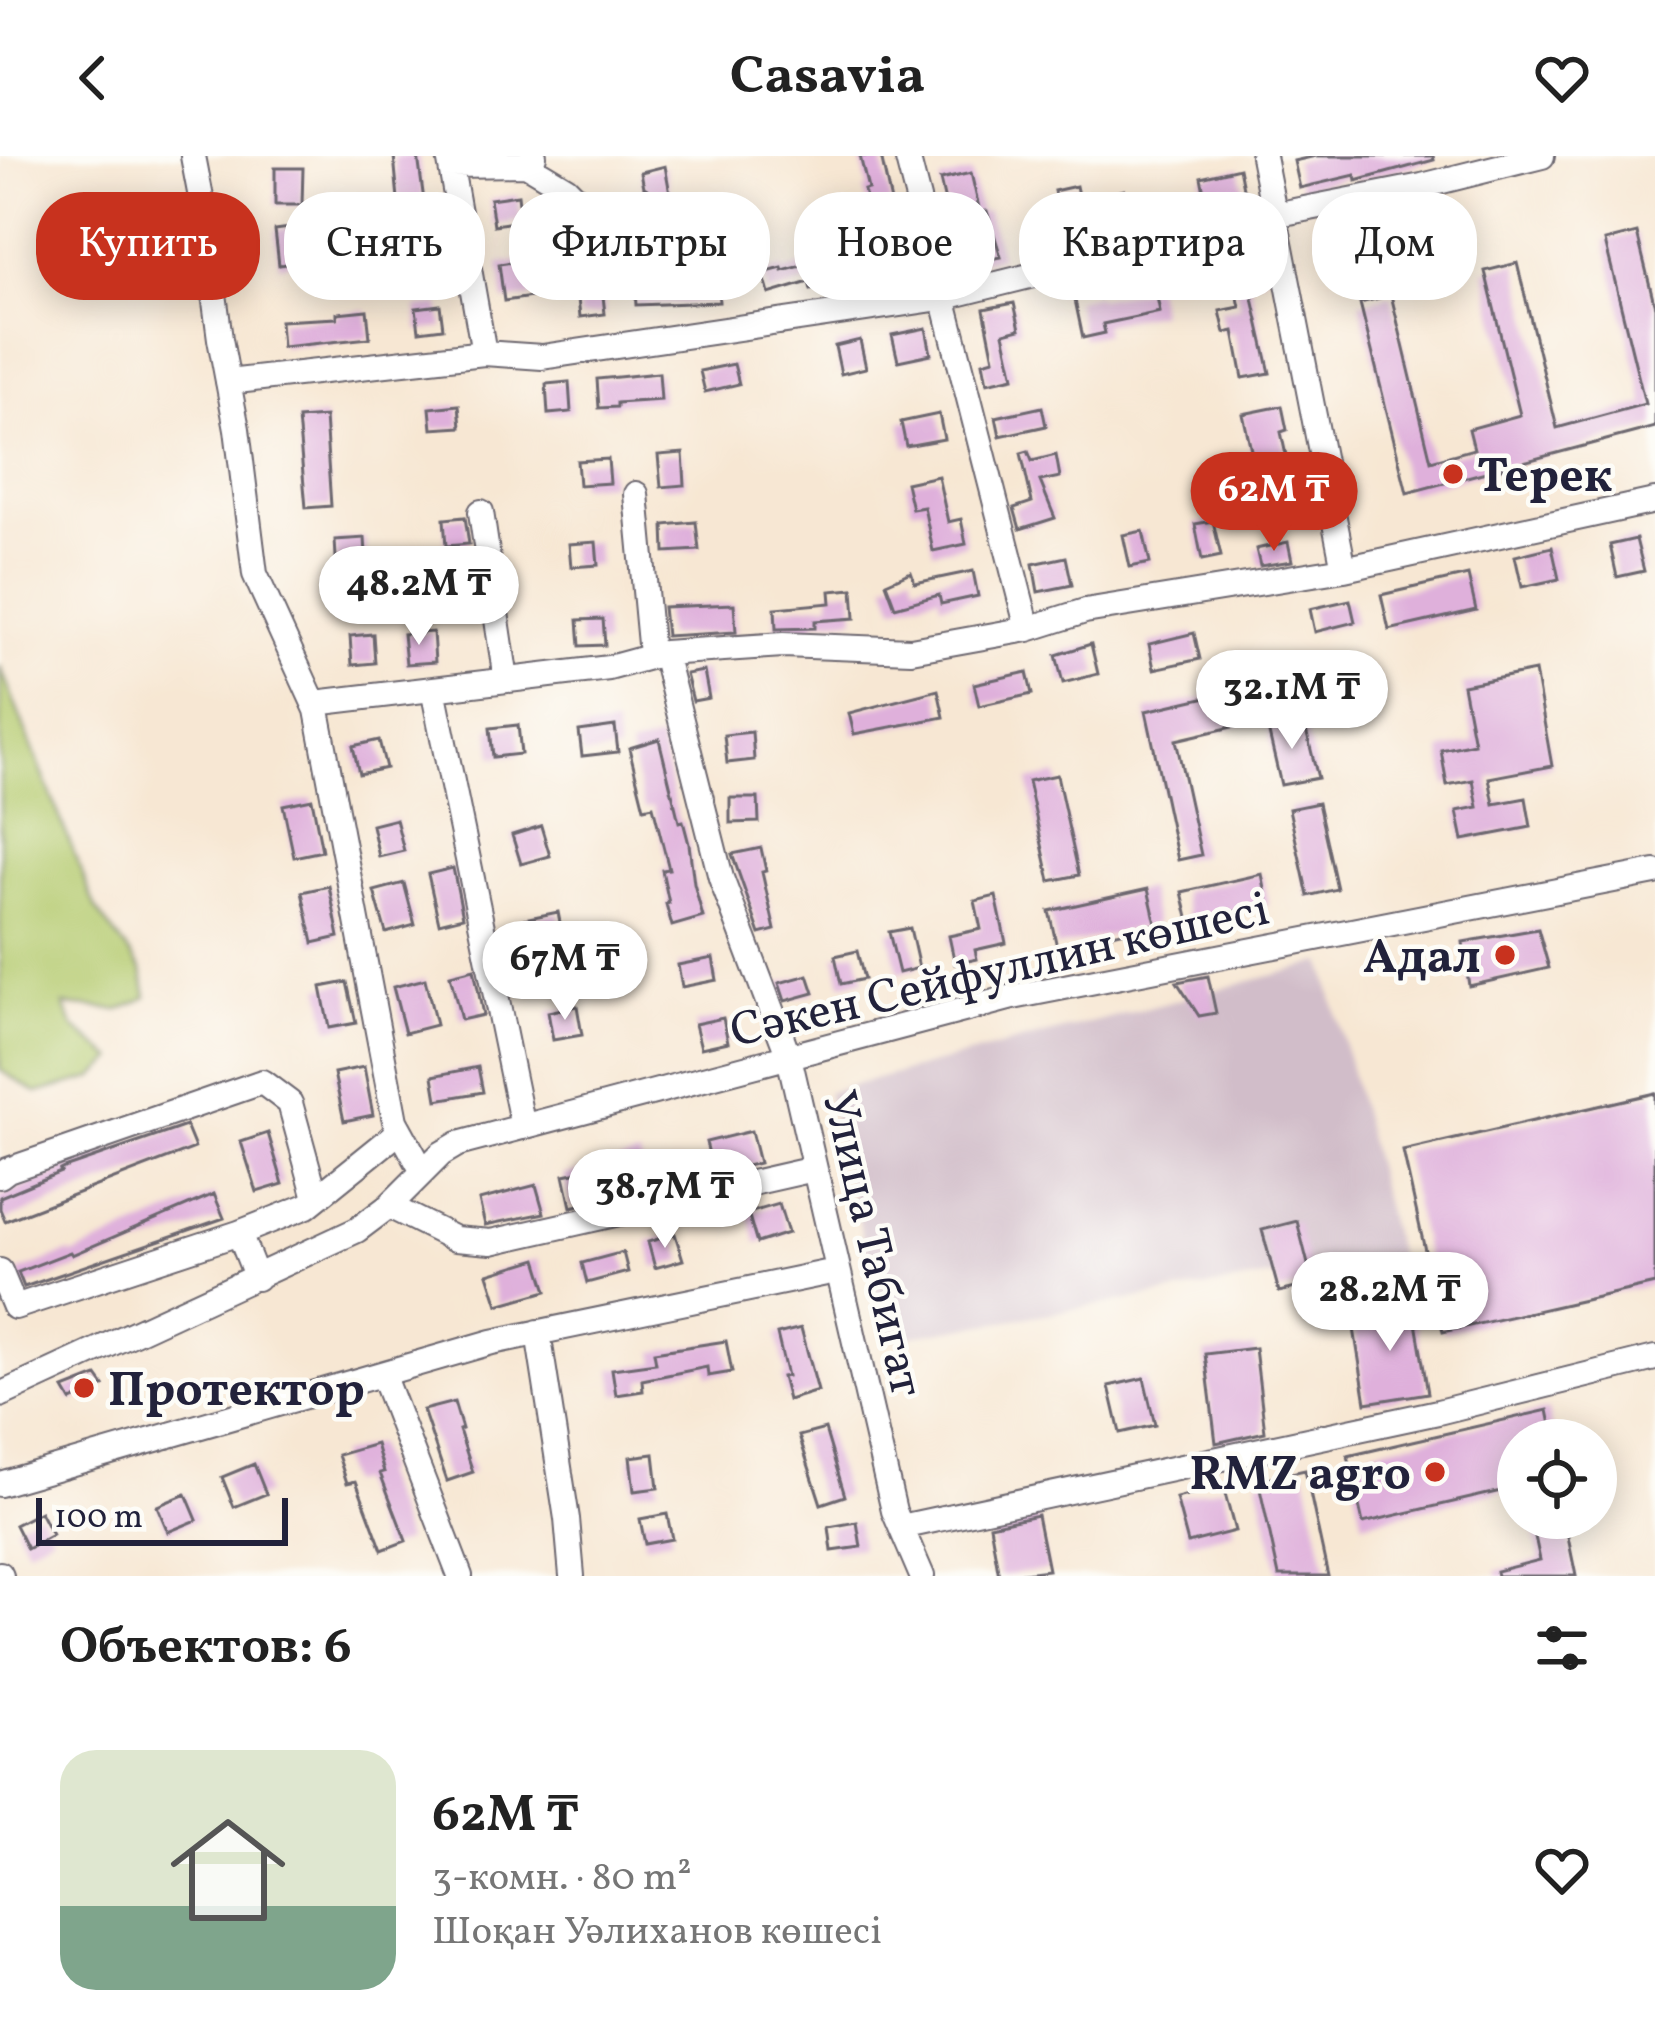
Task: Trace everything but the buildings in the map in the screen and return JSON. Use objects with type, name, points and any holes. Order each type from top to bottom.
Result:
[{"type":"street","points":[[193,156],[255,574],[315,704],[391,1099],[400,1131],[422,1170]]},
{"type":"street","points":[[907,156],[916,192]]},
{"type":"street","points":[[1263,156],[1270,192]]},
{"type":"street","points":[[1288,211],[1422,186],[1541,156]]},
{"type":"street","points":[[484,353],[450,161],[530,160],[570,192]]},
{"type":"street","points":[[1288,285],[1344,569]]},
{"type":"street","points":[[228,382],[484,353],[542,357],[927,300]]},
{"type":"street","points":[[942,300],[1028,629]]},
{"type":"street","name":"Улица Табигат","points":[[636,494],[657,654],[721,878],[789,1057],[894,1511],[922,1576]]},
{"type":"street","points":[[315,704],[609,668],[657,654],[783,644],[911,650],[1028,629],[1085,611],[1344,569],[1655,501]]},
{"type":"street","points":[[482,512],[506,680]]},
{"type":"street","points":[[433,689],[523,1127]]},
{"type":"street","name":"Сәкен Сейфуллин көшесі","points":[[0,1395],[357,1230],[440,1154],[458,1144],[1013,998],[1655,872]]},
{"type":"street","points":[[0,1176],[262,1082],[290,1103],[316,1198]]},
{"type":"street","points":[[0,1271],[15,1307],[238,1233],[307,1206],[400,1131]]},
{"type":"street","points":[[388,1206],[454,1239],[491,1242],[814,1169]]},
{"type":"street","points":[[238,1233],[257,1278]]},
{"type":"street","points":[[0,1484],[492,1342],[836,1271]]},
{"type":"street","points":[[538,1332],[572,1576]]},
{"type":"street","points":[[901,1527],[1438,1412],[1655,1358]]},
{"type":"street","points":[[382,1374],[460,1576]]},
{"type":"shaded area","points":[[1323,962],[1398,1256],[888,1340],[827,1092]]},
{"type":"green space","points":[[0,666],[96,909],[142,970],[147,997],[120,1010],[64,1005],[74,1028],[114,1059],[93,1078],[37,1093],[0,1070]]},
{"type":"place","name":"Терек","points":[[1453,474]]},
{"type":"place","name":"Адал","points":[[1505,955]]},
{"type":"place","name":"Протектор","points":[[84,1388]]},
{"type":"place","name":"RMZ agro","points":[[1435,1472]]}]
